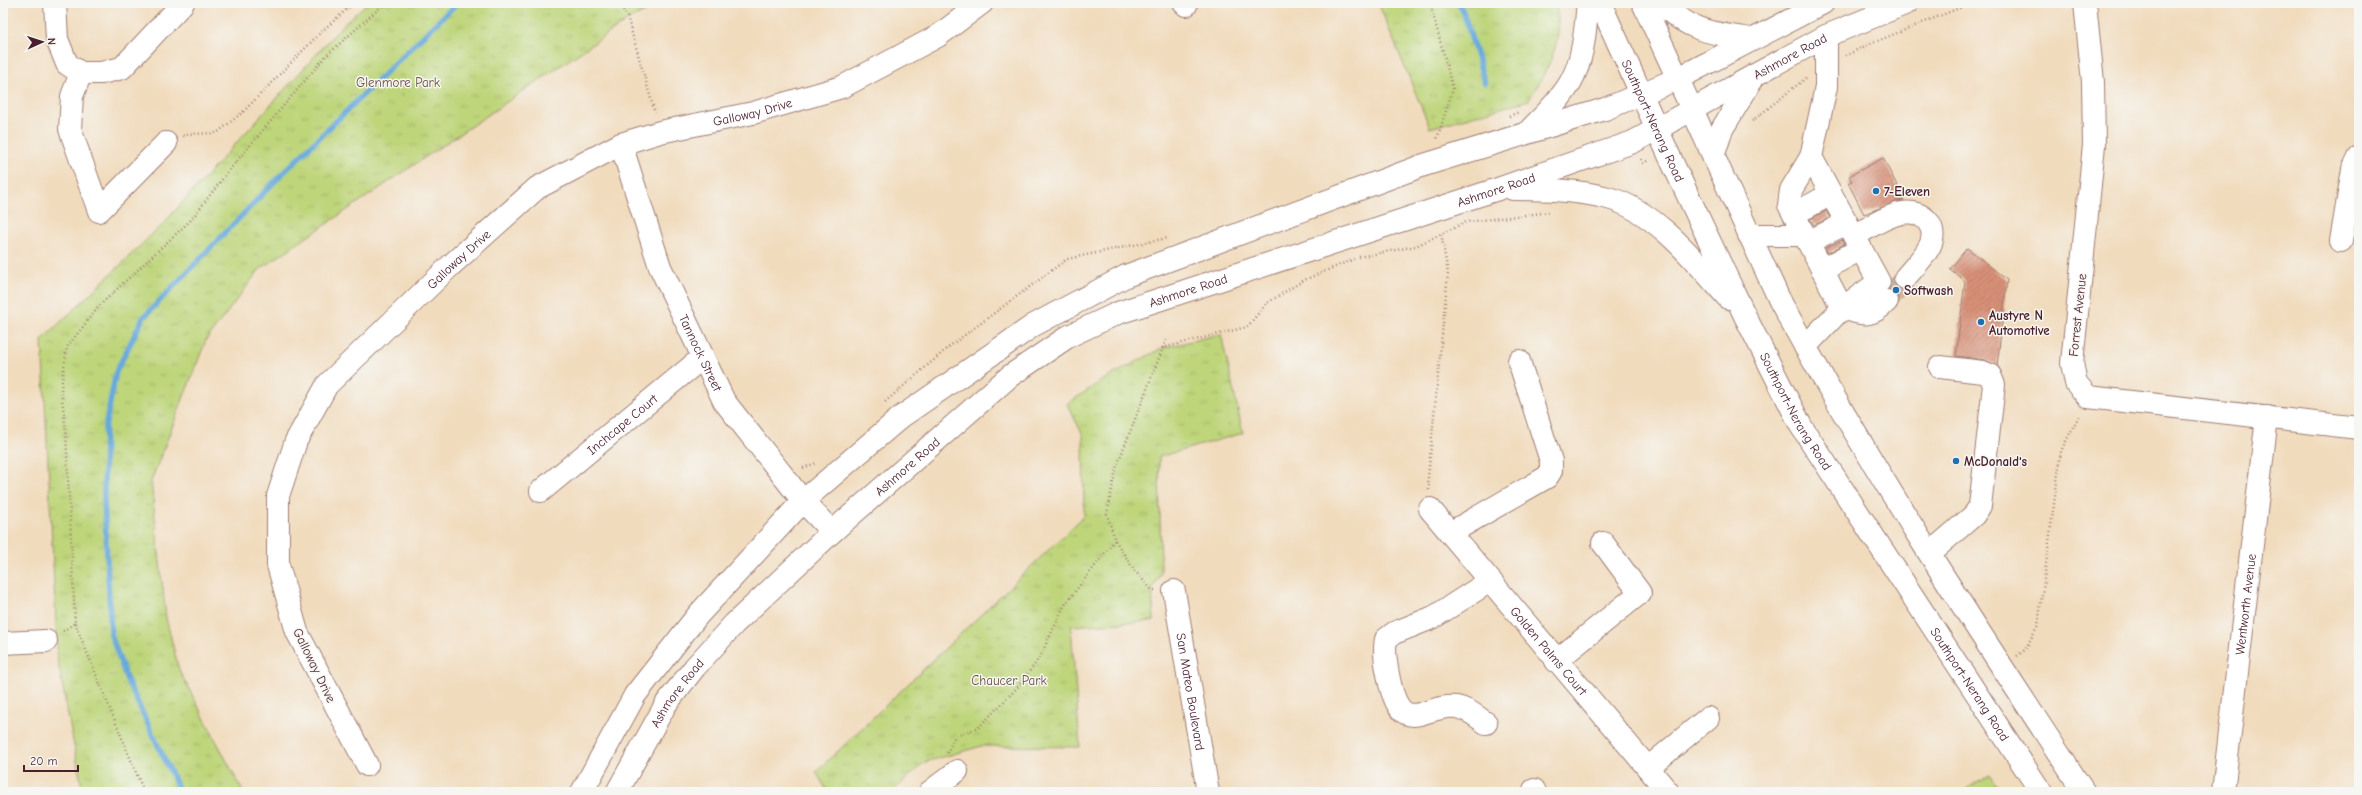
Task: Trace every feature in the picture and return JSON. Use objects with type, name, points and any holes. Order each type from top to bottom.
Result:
[{"type":"main road","points":[[55,3],[57,38],[67,64],[81,73],[101,73],[122,68],[183,3]]},
{"type":"main road","name":"Galloway Drive","points":[[367,765],[297,632],[278,565],[278,496],[296,441],[327,385],[450,266],[537,188],[621,144],[660,132],[753,114],[842,87],[938,36],[982,3]]},
{"type":"main road","points":[[1527,133],[1560,98],[1575,72],[1583,49],[1588,3]]},
{"type":"main road","name":"Southport-Nerang Road","points":[[1600,3],[1657,130],[1745,316],[1801,426],[2041,792]]},
{"type":"main road","points":[[1643,3],[1780,301],[1805,347],[1852,430],[2002,668],[2084,792]]},
{"type":"main road","points":[[1660,3],[1690,27],[1713,34],[1752,39]]},
{"type":"main road","points":[[582,792],[635,695],[698,616],[803,502],[901,417],[993,351],[1034,325],[1126,276],[1424,165],[1604,109],[1677,79],[1823,3]]},
{"type":"main road","name":"Ashmore Road","points":[[617,792],[666,704],[695,667],[734,624],[832,532],[1010,376],[1069,336],[1118,313],[1498,189],[1632,142],[1657,130],[1691,109],[1826,36],[1907,3]]},
{"type":"main road","name":"Forrest Avenue","points":[[2085,3],[2093,82],[2094,145],[2072,363],[2076,383],[2088,397]]},
{"type":"main road","points":[[1826,36],[1826,87],[1811,157],[1791,190],[1789,200],[1806,239],[1842,308],[1866,314],[1874,314],[1887,301]]},
{"type":"main road","points":[[81,73],[72,96],[70,129],[99,211],[166,143]]},
{"type":"main road","points":[[1713,157],[1722,129],[1755,74]]},
{"type":"main road","name":"Tannock Street","points":[[621,144],[660,266],[724,401],[803,502],[832,532]]},
{"type":"main road","points":[[1805,347],[1842,308],[1879,282],[1811,157]]},
{"type":"main road","points":[[2341,241],[2353,169],[2359,157]]},
{"type":"main road","points":[[1498,189],[1565,191],[1609,198],[1626,205],[1647,218],[1685,250],[1745,316]]},
{"type":"main road","points":[[1794,214],[1831,194]]},
{"type":"main road","points":[[1822,270],[1854,236],[1894,215],[1914,213],[1922,215],[1928,221],[1932,240],[1929,248],[1905,278]]},
{"type":"main road","points":[[1749,235],[1806,239],[1854,236]]},
{"type":"main road","name":"Inchcape Court","points":[[541,491],[703,357]]},
{"type":"main road","points":[[1450,533],[1547,477],[1551,471],[1551,461],[1519,361]]},
{"type":"main road","points":[[1930,552],[1974,515],[1980,506],[1994,386],[1990,376],[1983,372],[1940,367]]},
{"type":"main road","points":[[2088,397],[2359,428]]},
{"type":"main road","name":"Wentworth Avenue","points":[[2223,792],[2266,417]]},
{"type":"main road","name":"Golden Palms Court","points":[[1430,508],[1490,582],[1668,792]]},
{"type":"main road","points":[[1556,660],[1640,593],[1603,543]]},
{"type":"main road","points":[[1486,723],[1474,714],[1457,708],[1447,708],[1416,715],[1401,709],[1394,701],[1387,672],[1385,647],[1386,639],[1394,633],[1434,617],[1490,582]]},
{"type":"main road","name":"San Mateo Boulevard","points":[[1174,591],[1208,792]]},
{"type":"main road","points":[[3,643],[46,641]]},
{"type":"main road","points":[[1648,768],[1708,718]]},
{"type":"main road","points":[[930,792],[957,771]]},
{"type":"path","points":[[166,143],[190,134],[217,133],[244,111],[322,32],[354,3]]},
{"type":"path","points":[[144,792],[75,623],[66,433],[61,388],[67,347],[100,305],[191,220],[230,169],[325,57],[385,3]]},
{"type":"path","points":[[619,3],[627,16],[660,132]]},
{"type":"path","points":[[1430,3],[1453,89],[1436,144]]},
{"type":"path","points":[[1162,348],[1248,327],[1267,303],[1304,280],[1358,257],[1416,246],[1466,222],[1557,211]]},
{"type":"path","points":[[1430,508],[1428,477],[1448,273],[1442,233]]},
{"type":"path","points":[[1166,340],[1116,468],[1107,514],[1115,540],[1134,570],[1152,590],[1174,591]]},
{"type":"path","points":[[2002,668],[2025,650],[2038,625],[2061,451],[2088,397]]},
{"type":"path","points":[[957,771],[946,756],[955,736],[978,728],[1016,688],[1040,657],[1064,606],[1115,540]]},
{"type":"path","points":[[46,641],[75,623]]},
{"type":"green space","name":"Glenmore Park","points":[[367,3],[664,3],[628,20],[260,269],[206,340],[151,481],[166,618],[179,670],[243,792],[83,792],[58,663],[42,340],[163,224],[343,25]]},
{"type":"green space","points":[[1376,3],[1555,3],[1558,17],[1557,42],[1543,76],[1529,100],[1430,128],[1379,5]]},
{"type":"green space","name":"Chaucer Park","points":[[1221,334],[1243,433],[1159,457],[1161,573],[1152,590],[1154,621],[1071,626],[1080,747],[982,746],[925,762],[892,792],[828,792],[816,772],[1084,516],[1083,435],[1067,404],[1103,380],[1162,348]]},
{"type":"green space","points":[[1989,774],[2001,792],[1967,792],[1968,788]]},
{"type":"building","name":"7-Eleven","points":[[1883,158],[1904,199],[1864,214],[1848,183],[1852,181],[1849,176]]},
{"type":"building","points":[[1826,211],[1830,218],[1814,225],[1810,219]]},
{"type":"building","points":[[1842,240],[1844,244],[1828,253],[1825,248]]},
{"type":"building","name":"Austyre N Automotive","points":[[1967,248],[2007,280],[1997,366],[1985,360],[1956,356],[1965,281],[1950,269]]},
{"type":"building","points":[[1893,282],[1897,288],[1905,290],[1899,298],[1896,292],[1889,289]]},
{"type":"waterway","points":[[180,792],[127,680],[111,635],[104,499],[105,428],[116,372],[143,318],[279,177],[457,3]]},
{"type":"waterway","points":[[1458,3],[1463,11],[1485,83]]},
{"type":"tunnel","points":[[1887,301],[1905,278]]},
{"type":"place","name":"7-Eleven","points":[[1876,191]]},
{"type":"place","name":"Softwash","points":[[1896,290]]},
{"type":"place","name":"Austyre N Automotive","points":[[1981,322]]},
{"type":"place","name":"McDonald's","points":[[1956,461]]}]
